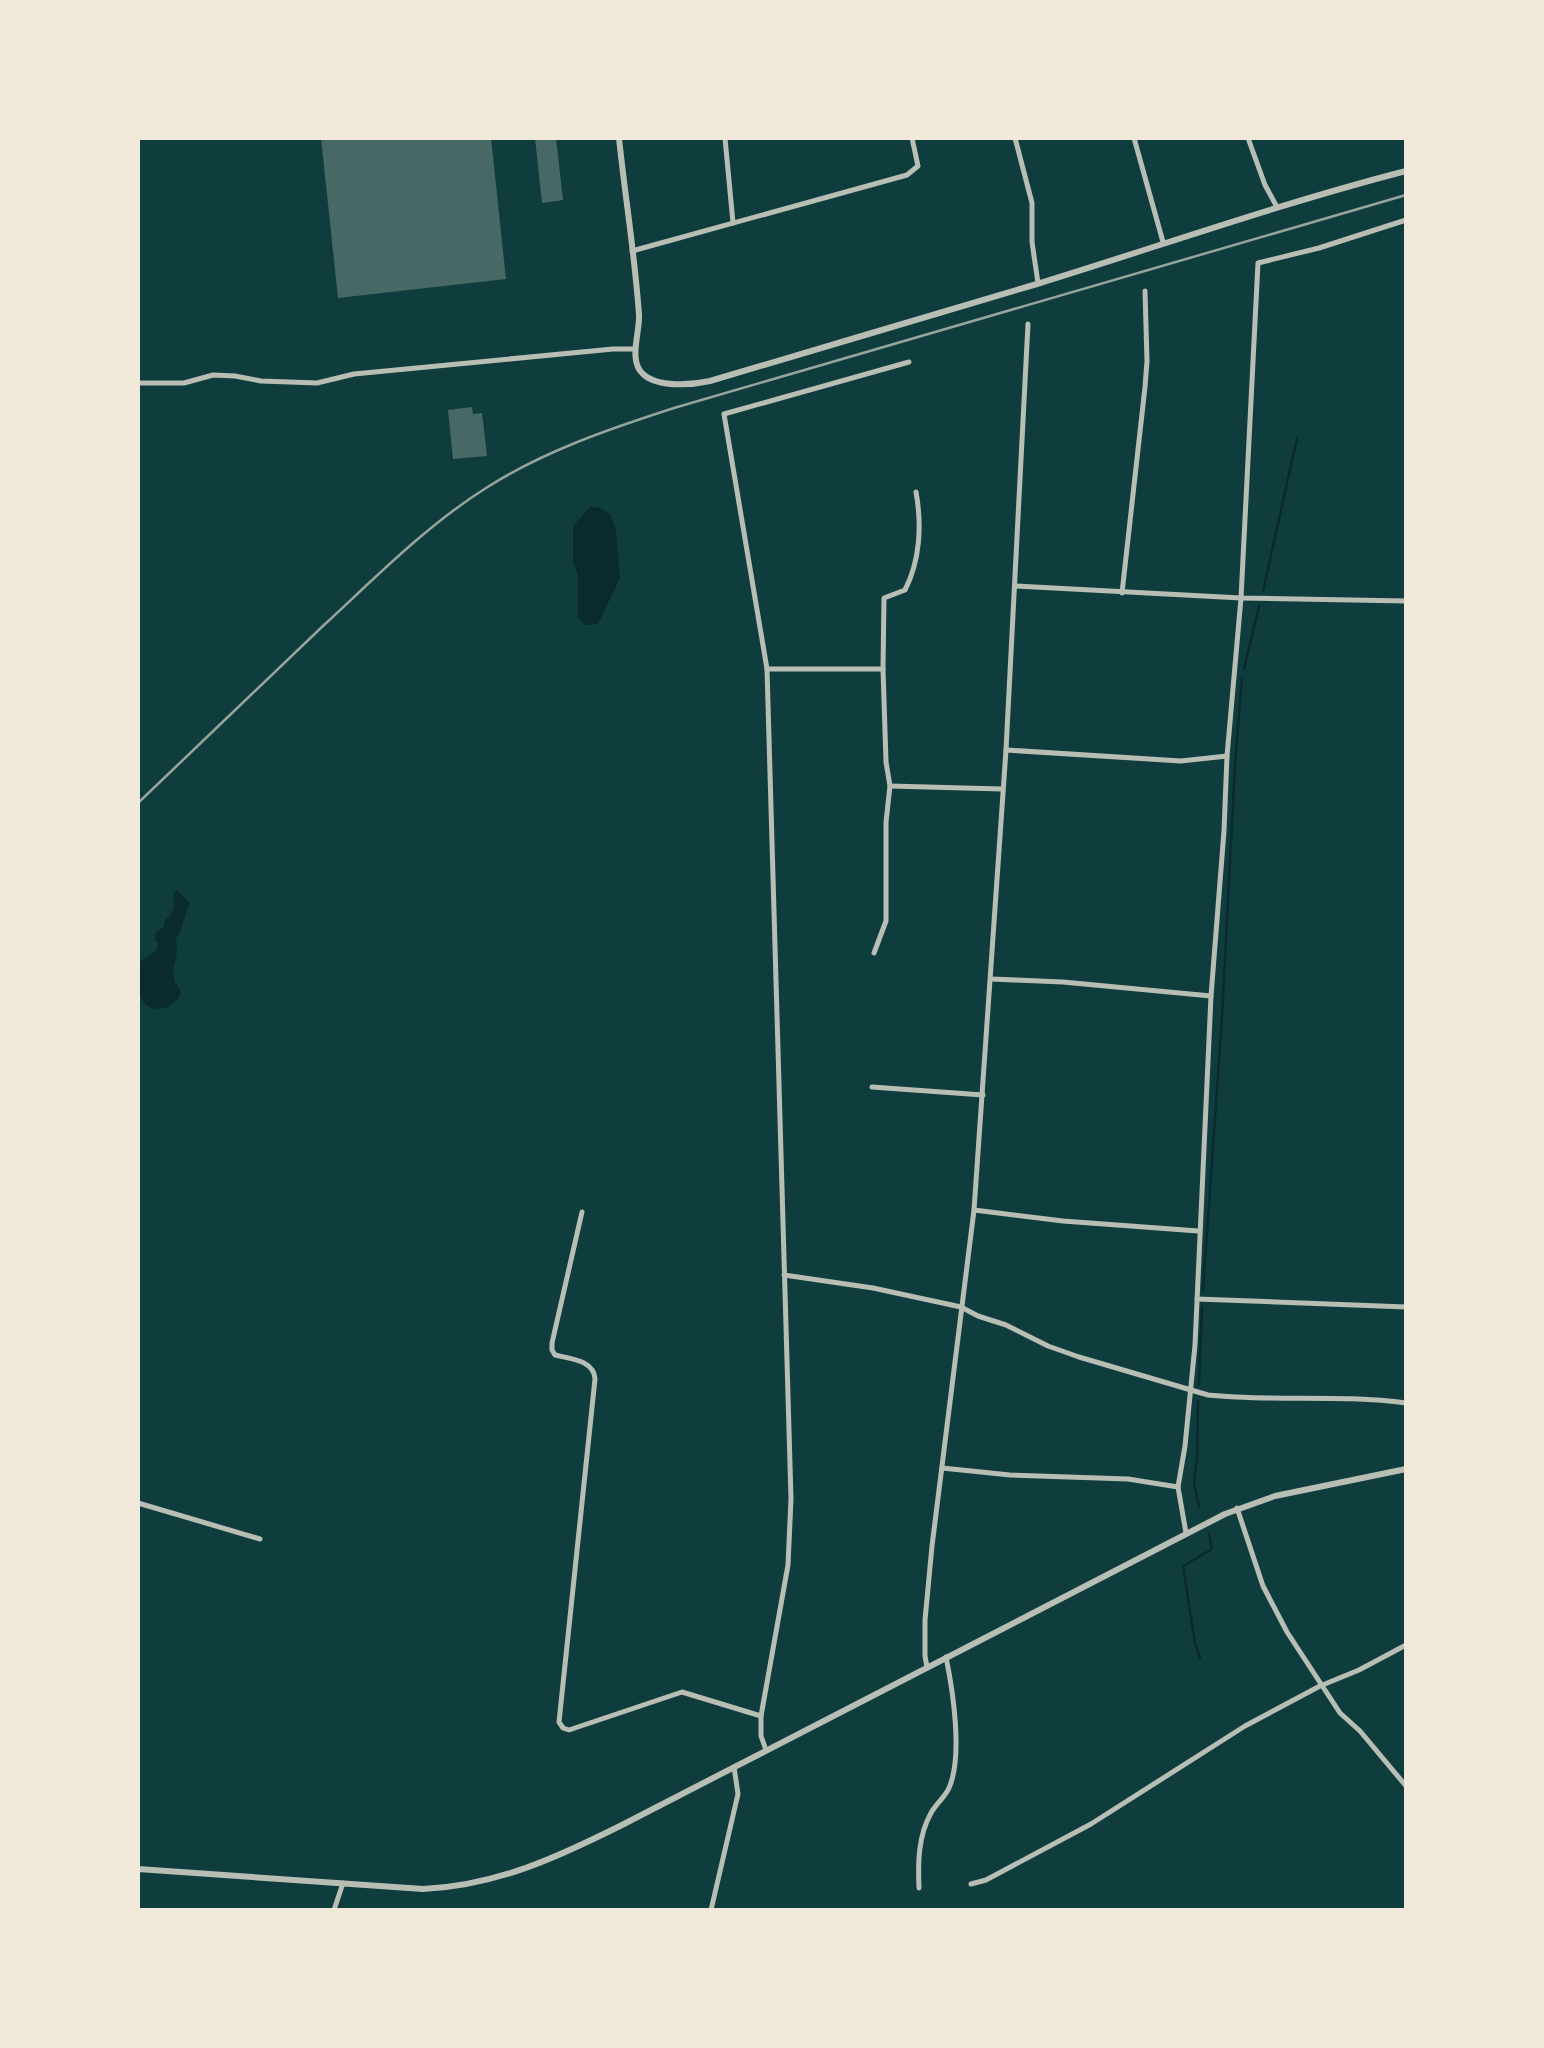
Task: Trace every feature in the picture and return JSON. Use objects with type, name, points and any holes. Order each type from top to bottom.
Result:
[{"type":"street","points":[[618,138],[639,326],[638,369],[650,379],[668,383],[698,384],[1406,170]]},
{"type":"street","points":[[725,138],[734,223]]},
{"type":"street","points":[[632,251],[907,175],[918,166],[912,138]]},
{"type":"street","points":[[1015,138],[1032,204],[1038,284]]},
{"type":"street","points":[[1134,138],[1163,242]]},
{"type":"street","points":[[1248,138],[1277,207]]},
{"type":"street","points":[[1186,1533],[1178,1486],[1190,1391],[1211,996],[1241,598],[1258,263],[1406,220]]},
{"type":"street","points":[[1122,593],[1147,361],[1145,291]]},
{"type":"street","points":[[927,1667],[926,1620],[974,1210],[983,1095],[1028,324]]},
{"type":"street","points":[[138,383],[184,383],[213,375],[317,383],[354,374],[613,348],[636,349]]},
{"type":"street","points":[[766,1750],[760,1736],[760,1716],[789,1547],[790,1498],[767,669],[724,414],[909,362]]},
{"type":"street","points":[[874,953],[886,921],[890,786],[883,670],[884,598],[905,590],[914,572],[916,492]]},
{"type":"street","points":[[1014,586],[1241,598],[1406,600]]},
{"type":"street","points":[[767,669],[883,670]]},
{"type":"street","points":[[1006,750],[1181,761],[1227,756]]},
{"type":"street","points":[[890,786],[1003,789]]},
{"type":"street","points":[[991,978],[1211,996]]},
{"type":"street","points":[[872,1087],[983,1095]]},
{"type":"street","points":[[974,1210],[1198,1231]]},
{"type":"street","points":[[582,1212],[552,1343],[555,1354],[590,1365],[595,1371],[559,1722],[569,1730],[682,1692],[760,1716]]},
{"type":"street","points":[[784,1274],[962,1306],[1079,1358],[1190,1391],[1230,1397],[1336,1397],[1406,1403]]},
{"type":"street","points":[[1196,1299],[1406,1307]]},
{"type":"street","points":[[942,1468],[1128,1479],[1178,1486]]},
{"type":"street","points":[[138,1869],[443,1888],[514,1874],[568,1852],[734,1768],[1237,1508],[1406,1469]]},
{"type":"street","points":[[138,1503],[260,1539]]},
{"type":"street","points":[[1237,1508],[1268,1597],[1320,1686],[1406,1786]]},
{"type":"street","points":[[970,1884],[986,1880],[1090,1824],[1204,1750],[1320,1686],[1406,1645]]},
{"type":"street","points":[[919,1888],[922,1836],[929,1816],[948,1790],[956,1743],[946,1657]]},
{"type":"street","points":[[711,1910],[738,1794],[734,1768]]},
{"type":"street","points":[[334,1910],[343,1883]]},
{"type":"water","points":[[590,507],[611,515],[620,578],[598,624],[585,625],[578,618],[573,526]]},
{"type":"water","points":[[177,890],[190,903],[176,937],[173,968],[181,992],[169,1007],[156,1009],[145,1004],[139,994],[138,963],[156,951],[156,932],[164,927],[172,912]]},
{"type":"building","points":[[321,138],[491,138],[506,279],[338,298]]},
{"type":"building","points":[[535,138],[556,138],[563,200],[542,203]]},
{"type":"building","points":[[472,407],[473,414],[482,413],[487,456],[453,459],[448,410]]},
{"type":"waterway","points":[[1263,591],[1297,438]]},
{"type":"waterway","points":[[1244,669],[1259,606]]},
{"type":"waterway","points":[[1203,1291],[1242,678]]},
{"type":"waterway","points":[[1199,1385],[1202,1307]]},
{"type":"waterway","points":[[1198,1401],[1194,1483],[1199,1507]]},
{"type":"waterway","points":[[1200,1658],[1183,1566],[1212,1549],[1209,1534]]},
{"type":"railway","points":[[138,803],[402,553],[464,503],[531,463],[674,408],[1406,195]]}]
